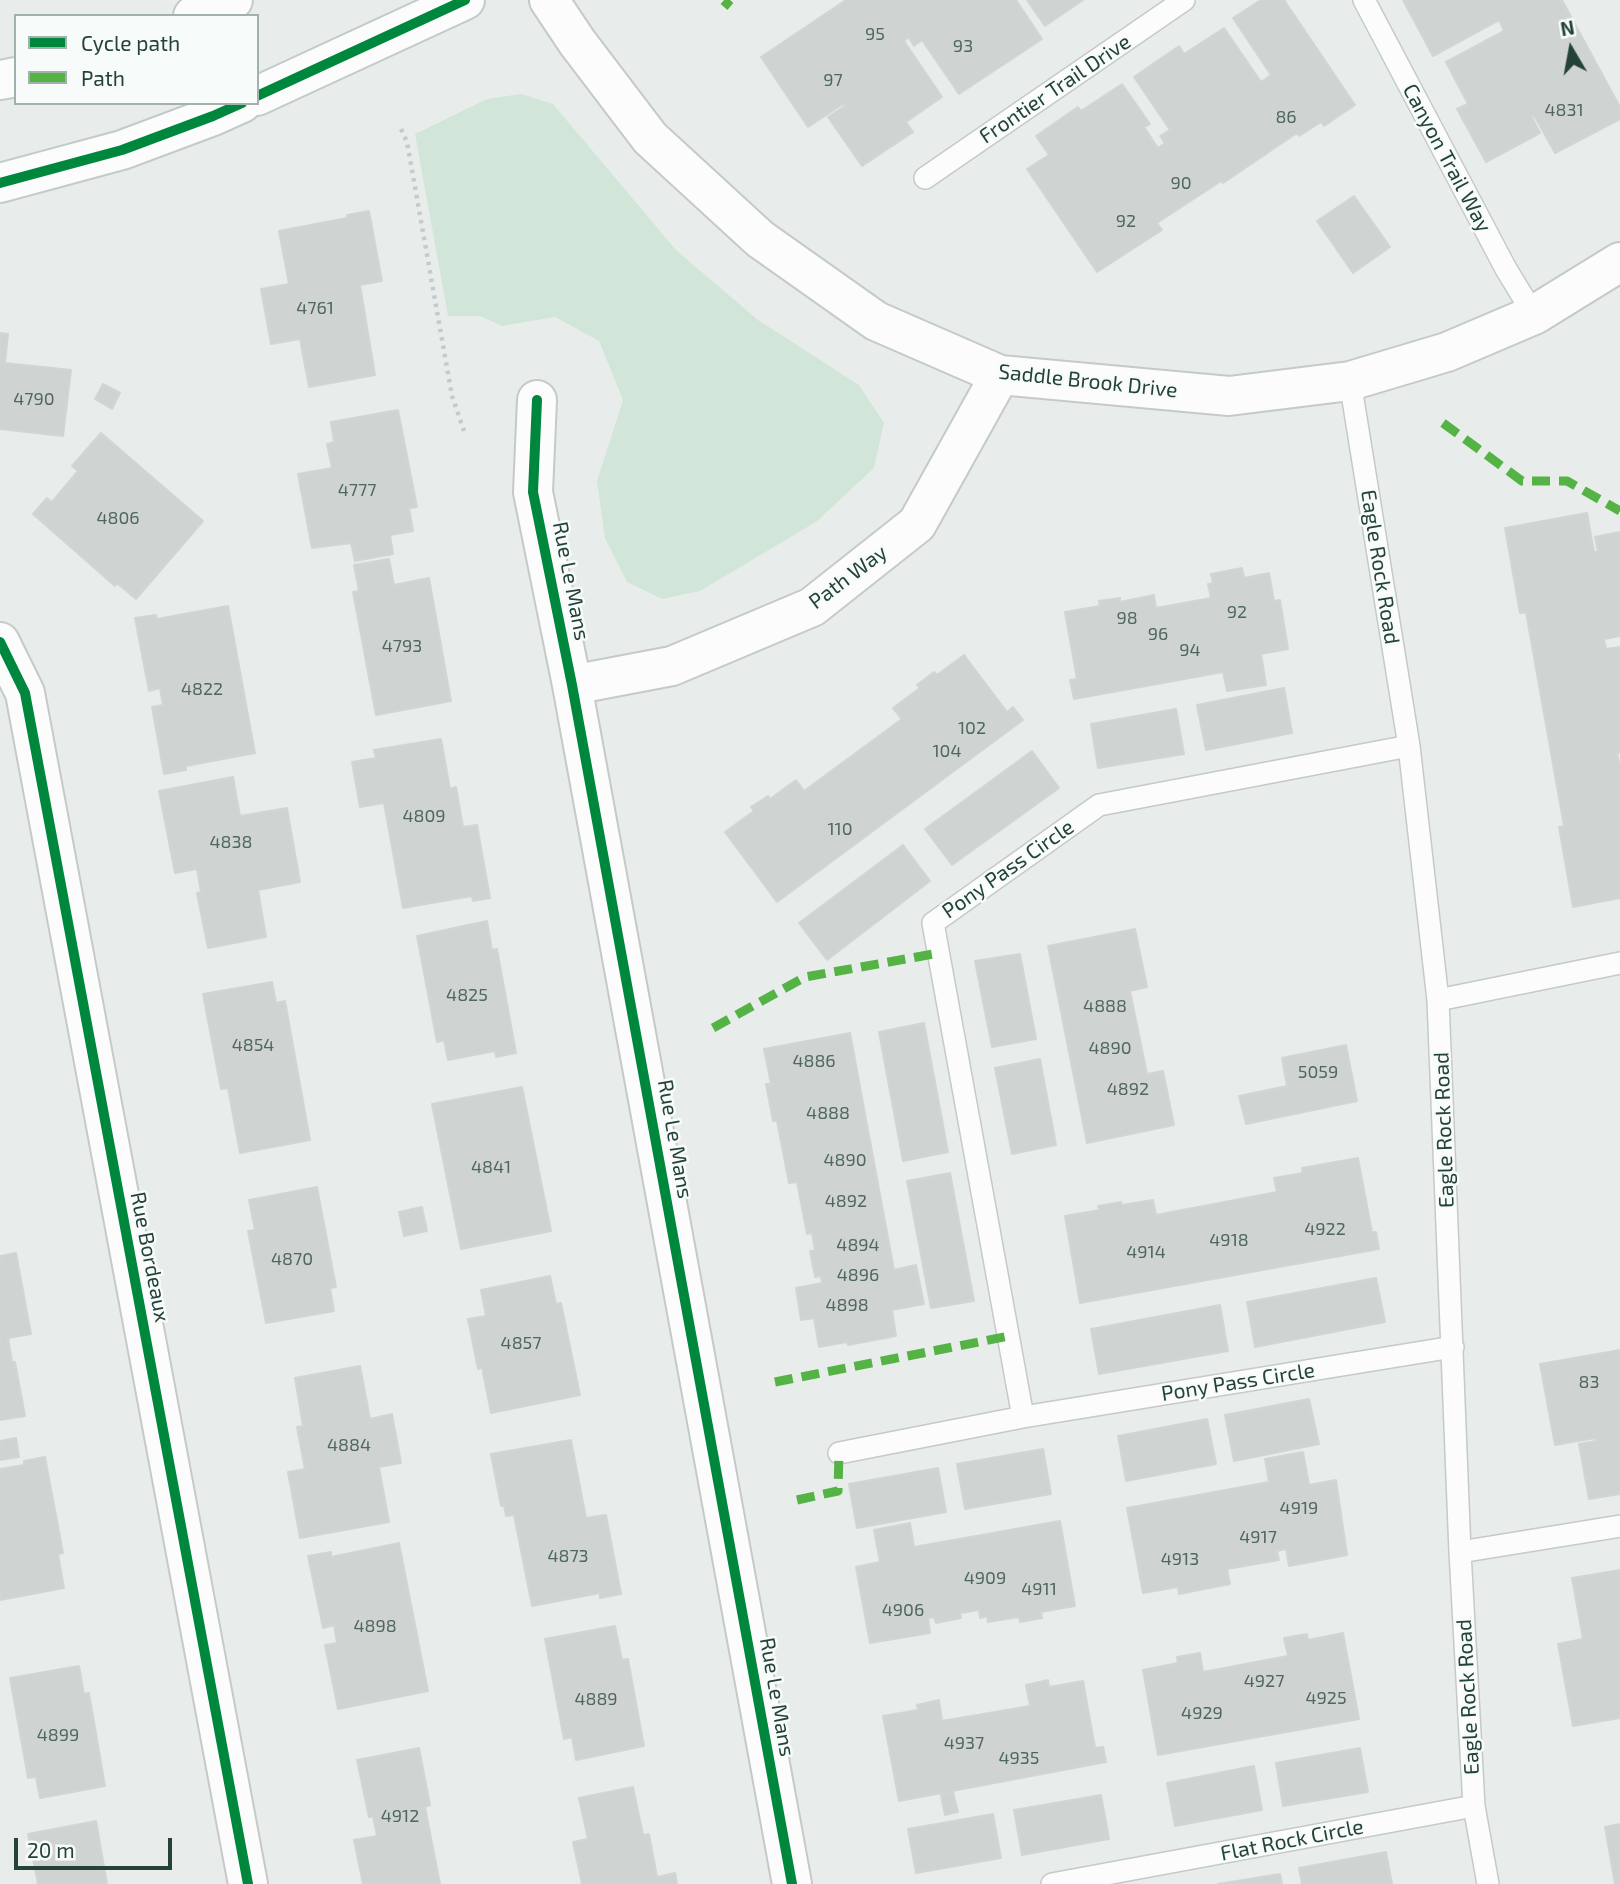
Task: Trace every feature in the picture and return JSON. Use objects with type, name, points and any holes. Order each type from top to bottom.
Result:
[{"type":"street","points":[[198,14],[233,0]]},
{"type":"street","points":[[259,95],[465,0]]},
{"type":"street","name":"Saddle Brook Drive","points":[[549,0],[650,138],[760,239],[876,321],[1000,374],[1229,396],[1350,381],[1447,352],[1534,315],[1620,262]]},
{"type":"street","points":[[0,183],[122,150],[238,105]]},
{"type":"street","name":"Path Way","points":[[572,685],[672,666],[812,607],[917,524],[1000,374]]},
{"type":"street","name":"Rue Le Mans","points":[[537,400],[533,492],[572,685],[792,1884]]},
{"type":"street","name":"Rue Bordeaux","points":[[0,642],[25,693],[247,1884]]},
{"type":"lane","name":"Frontier Trail Drive","points":[[925,178],[1184,0]]},
{"type":"lane","name":"Canyon Trail Way","points":[[1364,0],[1506,268],[1534,315]]},
{"type":"lane","name":"Eagle Rock Road","points":[[1350,381],[1409,746],[1438,1000],[1460,1552],[1475,1806],[1488,1884]]},
{"type":"lane","name":"Pony Pass Circle","points":[[1023,1417],[933,923],[1099,804],[1409,746]]},
{"type":"lane","points":[[1438,1000],[1620,963]]},
{"type":"lane","name":"Pony Pass Circle","points":[[839,1453],[1023,1417],[1453,1347]]},
{"type":"lane","points":[[1460,1552],[1620,1526]]},
{"type":"lane","name":"Flat Rock Circle","points":[[1052,1884],[1111,1879],[1475,1806]]},
{"type":"path","points":[[401,129],[407,142],[452,396],[464,431]]},
{"type":"green space","points":[[521,94],[553,104],[676,250],[758,320],[859,385],[884,423],[874,468],[816,522],[700,591],[662,599],[627,582],[605,538],[597,481],[623,400],[599,341],[555,317],[502,326],[480,316],[448,316],[415,134],[487,99]]},
{"type":"building","points":[[846,0],[1016,0],[1042,39],[959,94],[922,40],[914,46],[909,37],[904,41],[942,97],[906,122],[913,132],[862,166],[828,117],[845,106],[843,104],[808,127],[761,57]]},
{"type":"building","points":[[1027,0],[1083,0],[1045,26]]},
{"type":"building","points":[[1261,0],[1284,0],[1355,105],[1324,126],[1321,122],[1299,136],[1297,133],[1223,183],[1221,181],[1157,223],[1162,230],[1097,272],[1027,169],[1049,155],[1036,136],[1078,107],[1081,111],[1122,84],[1150,124],[1144,127],[1158,148],[1165,143],[1160,136],[1170,130],[1134,77],[1179,46],[1184,54],[1224,28],[1261,82],[1271,75],[1233,18]]},
{"type":"building","points":[[1403,0],[1562,0],[1620,107],[1620,119],[1555,153],[1534,115],[1532,117],[1540,133],[1486,162],[1457,109],[1468,104],[1446,62],[1504,31],[1499,20],[1433,56]]},
{"type":"building","points":[[1354,196],[1390,247],[1353,273],[1317,221]]},
{"type":"building","points":[[369,211],[382,281],[360,285],[375,375],[309,387],[300,339],[271,344],[261,289],[289,284],[279,231]]},
{"type":"building","points":[[0,333],[8,334],[5,363],[71,370],[63,436],[0,429]]},
{"type":"building","points":[[103,384],[120,393],[112,409],[95,399]]},
{"type":"building","points":[[398,410],[417,507],[409,508],[413,531],[390,535],[393,554],[355,561],[351,543],[312,548],[298,474],[332,468],[327,444],[334,442],[331,422]]},
{"type":"building","points":[[101,433],[203,521],[136,599],[117,583],[115,586],[33,514],[47,498],[52,502],[78,471],[72,466]]},
{"type":"building","points":[[1587,513],[1594,552],[1598,552],[1595,537],[1620,532],[1620,636],[1604,639],[1606,649],[1620,647],[1620,753],[1617,753],[1620,768],[1620,898],[1573,907],[1559,827],[1564,826],[1526,612],[1520,613],[1505,528]]},
{"type":"building","points":[[389,559],[394,585],[429,578],[451,701],[376,715],[353,592],[359,591],[354,565]]},
{"type":"building","points":[[1242,568],[1244,578],[1269,573],[1274,601],[1280,600],[1288,649],[1261,654],[1266,685],[1227,691],[1223,672],[1074,699],[1070,680],[1077,679],[1065,612],[1100,606],[1099,601],[1120,598],[1120,602],[1154,595],[1156,608],[1211,598],[1208,584],[1213,583],[1211,574]]},
{"type":"building","points":[[228,606],[255,753],[186,766],[186,770],[164,774],[152,707],[163,705],[160,688],[149,691],[135,618],[156,615],[157,619]]},
{"type":"building","points":[[964,655],[1007,712],[1013,707],[1023,720],[777,902],[725,832],[754,811],[751,807],[768,796],[770,799],[796,780],[804,791],[902,719],[893,708],[920,688],[917,685],[934,672],[937,675]]},
{"type":"building","points":[[1284,688],[1292,733],[1206,750],[1197,705]]},
{"type":"building","points":[[1176,709],[1184,754],[1098,768],[1091,724]]},
{"type":"building","points":[[441,739],[450,789],[456,787],[463,827],[477,825],[490,898],[473,901],[472,896],[403,908],[384,803],[360,807],[352,762],[376,758],[374,750]]},
{"type":"building","points":[[1032,751],[1059,788],[952,865],[925,829]]},
{"type":"building","points":[[233,777],[240,816],[287,808],[300,882],[258,890],[266,937],[208,948],[197,893],[201,892],[197,869],[175,873],[159,791]]},
{"type":"building","points":[[903,845],[930,881],[827,960],[799,923]]},
{"type":"building","points":[[487,921],[492,950],[497,949],[516,1053],[496,1057],[495,1051],[448,1060],[444,1040],[437,1042],[417,936]]},
{"type":"building","points":[[1135,929],[1147,987],[1130,991],[1147,1074],[1163,1071],[1174,1125],[1087,1143],[1048,946]]},
{"type":"building","points":[[1020,954],[1036,1039],[992,1047],[975,961]]},
{"type":"building","points":[[272,982],[276,1003],[285,1001],[310,1140],[240,1153],[228,1088],[221,1089],[203,994]]},
{"type":"building","points":[[924,1023],[948,1152],[903,1161],[879,1032]]},
{"type":"building","points":[[850,1033],[894,1270],[916,1265],[924,1304],[892,1310],[896,1336],[848,1345],[847,1342],[819,1347],[814,1318],[801,1320],[796,1288],[822,1283],[821,1276],[815,1277],[810,1251],[815,1251],[812,1233],[807,1234],[797,1182],[789,1183],[777,1121],[773,1121],[766,1084],[771,1084],[764,1049]]},
{"type":"building","points":[[1346,1045],[1357,1101],[1246,1124],[1239,1096],[1287,1086],[1282,1058]]},
{"type":"building","points":[[1040,1059],[1056,1145],[1012,1154],[995,1068]]},
{"type":"building","points":[[522,1087],[551,1231],[461,1249],[432,1104]]},
{"type":"building","points":[[1358,1158],[1372,1232],[1376,1232],[1379,1249],[1080,1303],[1065,1216],[1100,1210],[1098,1206],[1153,1200],[1156,1215],[1277,1192],[1274,1178],[1303,1173],[1302,1168]]},
{"type":"building","points":[[950,1173],[974,1301],[931,1308],[907,1181]]},
{"type":"building","points":[[317,1187],[336,1287],[330,1288],[334,1311],[266,1323],[248,1231],[255,1230],[249,1200]]},
{"type":"building","points":[[422,1207],[427,1231],[404,1236],[399,1212]]},
{"type":"building","points":[[16,1253],[31,1334],[8,1338],[25,1416],[0,1420],[0,1256]]},
{"type":"building","points":[[550,1276],[556,1304],[561,1303],[580,1395],[491,1413],[482,1367],[478,1369],[468,1319],[486,1316],[481,1290]]},
{"type":"building","points":[[1376,1278],[1385,1322],[1255,1347],[1247,1302]]},
{"type":"building","points":[[1220,1305],[1228,1351],[1099,1374],[1091,1329]]},
{"type":"building","points":[[1620,1350],[1620,1494],[1589,1499],[1579,1444],[1596,1441],[1595,1438],[1555,1445],[1540,1364]]},
{"type":"building","points":[[360,1366],[370,1419],[392,1414],[401,1463],[379,1467],[389,1522],[300,1538],[288,1472],[305,1469],[297,1427],[303,1426],[295,1378]]},
{"type":"building","points":[[1309,1399],[1319,1444],[1234,1461],[1225,1415]]},
{"type":"building","points":[[1207,1419],[1216,1464],[1126,1481],[1118,1436]]},
{"type":"building","points":[[16,1438],[19,1457],[0,1460],[0,1441]]},
{"type":"building","points":[[571,1440],[586,1518],[606,1515],[621,1594],[600,1598],[600,1593],[532,1606],[514,1515],[506,1516],[504,1505],[501,1506],[491,1454]]},
{"type":"building","points":[[1043,1449],[1051,1494],[965,1509],[957,1464]]},
{"type":"building","points":[[1303,1452],[1309,1485],[1336,1480],[1347,1555],[1289,1566],[1286,1549],[1277,1551],[1279,1560],[1227,1569],[1230,1584],[1179,1594],[1178,1587],[1143,1593],[1127,1508],[1269,1482],[1265,1459]]},
{"type":"building","points":[[45,1457],[63,1553],[58,1554],[64,1588],[0,1600],[0,1469],[24,1465],[24,1461]]},
{"type":"building","points":[[938,1468],[946,1512],[857,1528],[849,1484]]},
{"type":"building","points":[[1060,1521],[1075,1606],[1041,1612],[1042,1618],[1020,1622],[1019,1617],[988,1622],[987,1616],[980,1618],[979,1610],[960,1613],[961,1618],[936,1623],[934,1617],[928,1618],[930,1633],[870,1643],[856,1567],[880,1562],[874,1530],[910,1523],[914,1547]]},
{"type":"building","points":[[399,1543],[428,1691],[338,1709],[325,1645],[337,1643],[334,1625],[323,1628],[308,1556],[331,1552],[331,1557]]},
{"type":"building","points":[[1620,1570],[1620,1718],[1573,1726],[1558,1644],[1583,1639],[1572,1578]]},
{"type":"building","points":[[615,1626],[622,1660],[628,1659],[644,1746],[576,1760],[572,1737],[564,1739],[545,1639]]},
{"type":"building","points":[[1343,1633],[1359,1719],[1158,1755],[1143,1670],[1178,1663],[1177,1657],[1200,1653],[1203,1672],[1288,1656],[1284,1638],[1307,1634],[1308,1640]]},
{"type":"building","points":[[79,1666],[84,1694],[89,1693],[105,1786],[40,1798],[36,1777],[28,1778],[10,1678]]},
{"type":"building","points":[[1048,1680],[1049,1687],[1083,1681],[1095,1748],[1103,1747],[1106,1762],[899,1801],[883,1716],[918,1710],[917,1705],[939,1700],[942,1721],[1030,1706],[1026,1685]]},
{"type":"building","points":[[419,1748],[430,1805],[425,1807],[440,1884],[363,1884],[354,1840],[377,1836],[373,1816],[369,1817],[357,1760]]},
{"type":"building","points":[[1360,1748],[1368,1792],[1283,1806],[1276,1763]]},
{"type":"building","points":[[1254,1766],[1262,1810],[1175,1826],[1167,1783]]},
{"type":"building","points":[[633,1787],[643,1835],[649,1834],[657,1877],[675,1873],[677,1884],[582,1884],[573,1842],[588,1839],[579,1798]]},
{"type":"building","points":[[953,1792],[958,1812],[945,1815],[941,1795]]},
{"type":"building","points":[[1101,1795],[1109,1839],[1022,1855],[1014,1810]]},
{"type":"building","points":[[993,1814],[1001,1858],[916,1873],[908,1829]]},
{"type":"building","points":[[96,1821],[107,1884],[38,1884],[28,1834]]},
{"type":"building","points":[[1620,1824],[1620,1884],[1615,1884],[1605,1827]]},
{"type":"building","points":[[1386,1852],[1392,1884],[1302,1884],[1299,1868]]},
{"type":"building","points":[[1280,1874],[1282,1884],[1218,1884]]},
{"type":"marked path","points":[[724,7],[730,0]]},
{"type":"marked path","points":[[1443,423],[1522,481],[1567,481],[1620,511]]},
{"type":"marked path","points":[[713,1028],[805,977],[939,953]]},
{"type":"marked path","points":[[775,1382],[1009,1336]]},
{"type":"marked path","points":[[797,1500],[838,1491],[839,1453]]},
{"type":"cycle path","points":[[259,95],[465,0]]},
{"type":"cycle path","points":[[0,183],[122,150],[238,105]]},
{"type":"cycle path","points":[[537,400],[533,492],[572,685],[792,1884]]},
{"type":"cycle path","points":[[0,642],[25,693],[248,1884]]}]
